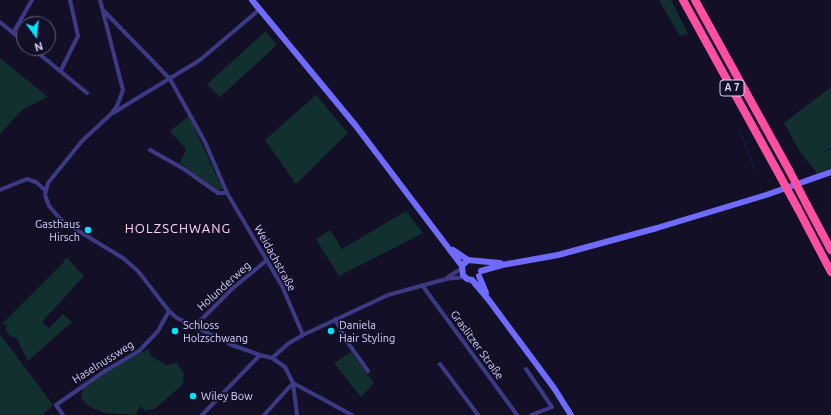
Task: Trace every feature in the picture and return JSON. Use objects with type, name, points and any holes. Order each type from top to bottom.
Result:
[{"type":"highway","name":"A 7","points":[[683,0],[831,272]]},
{"type":"highway","name":"A 7","points":[[695,0],[789,170],[831,250]]},
{"type":"main road","points":[[252,0],[356,126],[449,247],[462,267],[464,277],[472,280],[488,299],[554,388],[571,415]]},
{"type":"main road","points":[[472,280],[480,274],[510,264],[558,255],[657,228],[766,195],[831,172]]},
{"type":"main road","points":[[449,247],[468,260],[510,264]]},
{"type":"main road","points":[[462,267],[468,260]]},
{"type":"main road","points":[[478,262],[480,274],[488,299]]},
{"type":"street","points":[[13,33],[32,0]]},
{"type":"street","points":[[61,70],[78,36],[70,0]]},
{"type":"street","points":[[100,0],[123,90],[120,99],[111,114]]},
{"type":"street","points":[[45,190],[53,176],[82,142],[111,114],[170,79],[216,48],[260,9]]},
{"type":"street","name":"Weidachstraße","points":[[103,11],[170,79],[205,142],[227,193],[282,286],[303,335]]},
{"type":"street","points":[[0,22],[16,35]]},
{"type":"street","points":[[43,56],[87,93]]},
{"type":"street","points":[[150,150],[184,169],[218,193],[227,193]]},
{"type":"street","points":[[0,190],[27,179],[36,182],[45,190],[49,206],[57,217],[123,258],[138,271],[169,311],[177,318],[232,345],[260,356],[272,358],[285,367],[292,383],[296,415]]},
{"type":"street","name":"Holunderweg","points":[[194,326],[233,288],[267,260]]},
{"type":"street","points":[[446,279],[462,267]]},
{"type":"street","points":[[272,358],[289,343],[303,335],[388,296],[422,285],[446,279],[464,277]]},
{"type":"street","name":"Graslitzer Straße","points":[[422,285],[517,415]]},
{"type":"street","name":"Haselnussweg","points":[[63,415],[56,405],[105,371],[139,351],[158,331],[169,311]]},
{"type":"street","points":[[335,320],[348,343],[368,371]]},
{"type":"street","points":[[202,415],[260,356]]},
{"type":"street","points":[[440,364],[478,415]]},
{"type":"street","points":[[526,369],[552,407],[531,415]]},
{"type":"street","points":[[264,415],[292,383]]},
{"type":"street","points":[[292,383],[352,415]]},
{"type":"green space","points":[[659,0],[671,0],[688,34],[680,36]]},
{"type":"green space","points":[[266,31],[277,45],[220,97],[207,84]]},
{"type":"green space","points":[[0,58],[48,97],[23,109],[0,134]]},
{"type":"green space","points":[[831,87],[831,168],[817,173],[800,152],[784,123]]},
{"type":"green space","points":[[316,95],[348,133],[296,184],[265,140]]},
{"type":"green space","points":[[189,116],[222,188],[219,191],[180,163],[186,149],[170,131]]},
{"type":"green space","points":[[406,211],[423,233],[339,276],[316,239],[330,230],[342,249]]},
{"type":"green space","points":[[66,257],[84,276],[42,322],[49,328],[63,314],[72,322],[28,361],[16,337],[11,337],[6,331],[7,325],[2,324],[64,262]]},
{"type":"green space","points":[[0,334],[53,405],[42,415],[0,415]]},
{"type":"green space","points":[[148,349],[152,357],[167,365],[177,363],[184,373],[183,384],[156,408],[146,411],[140,406],[136,415],[105,413],[90,407],[81,398],[83,388],[109,370]]},
{"type":"green space","points":[[351,352],[374,383],[361,397],[334,363]]},
{"type":"waterway","points":[[740,132],[755,169]]},
{"type":"waterway","points":[[824,152],[831,148]]},
{"type":"place","name":"Gasthaus Hirsch","points":[[88,230]]},
{"type":"place","name":"Schloss Holzschwang","points":[[175,331]]},
{"type":"place","name":"Daniela Hair Styling","points":[[331,331]]},
{"type":"place","name":"Wiley Bow","points":[[193,396]]},
{"type":"district","name":"HOLZSCHWANG","points":[[178,229]]}]
